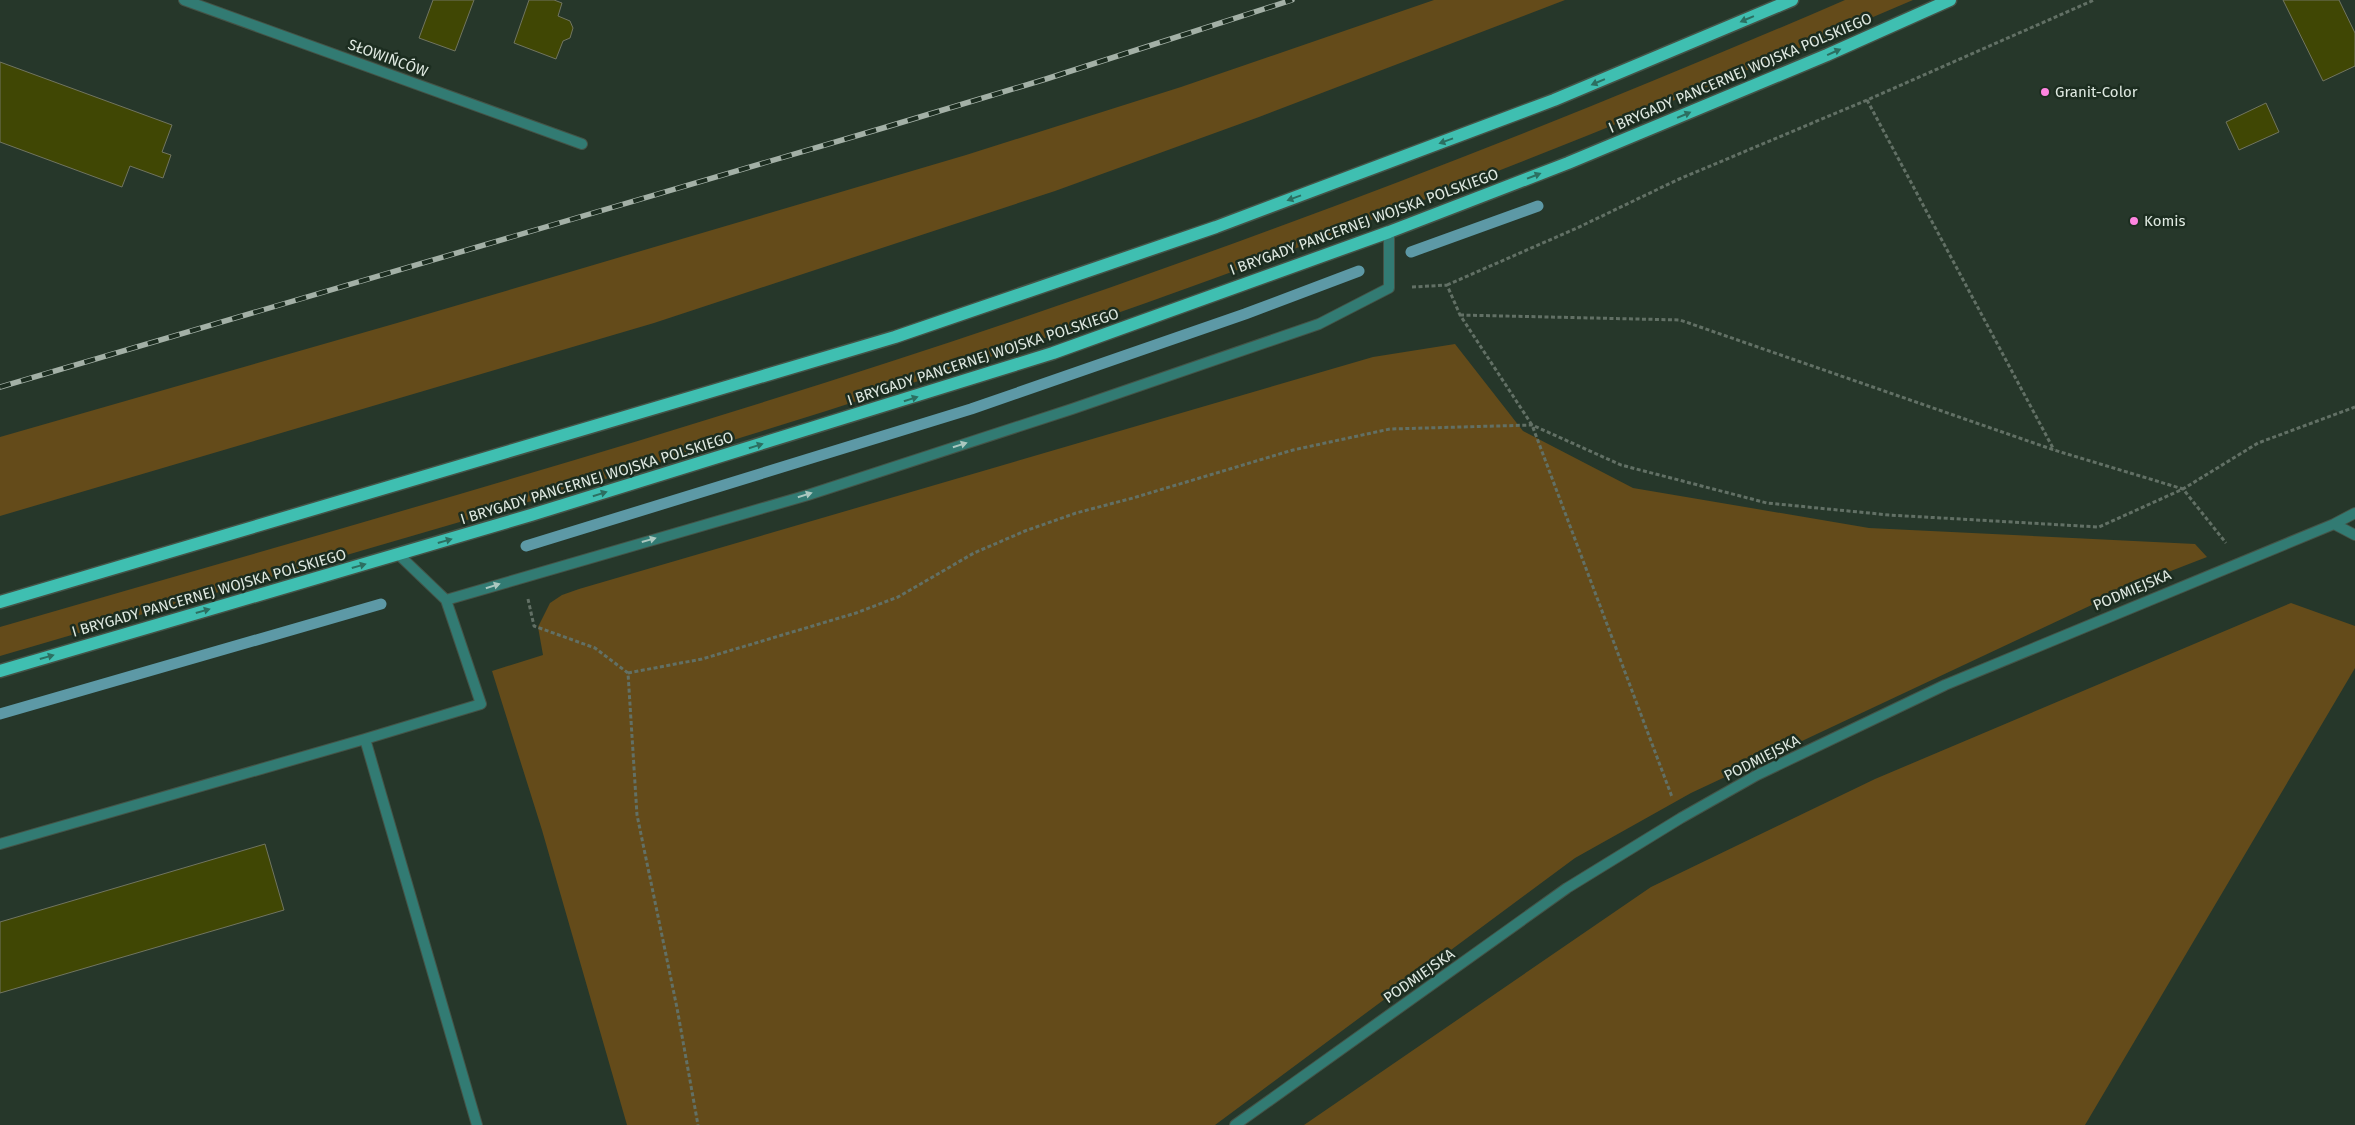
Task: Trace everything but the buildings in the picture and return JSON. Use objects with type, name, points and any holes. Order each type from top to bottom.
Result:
[{"type":"main road","points":[[0,602],[895,336],[1216,226],[1545,104],[1792,0]]},
{"type":"main road","name":"I BRYGADY PANCERNEJ WOJSKA POLSKIEGO","points":[[0,671],[398,554],[875,410],[1053,353],[1389,232],[1568,163],[1827,55],[1950,0]]},
{"type":"street","name":"SŁOWIŃCÓW","points":[[184,0],[582,144]]},
{"type":"street","points":[[446,600],[808,494],[1090,402],[1319,324],[1389,288],[1389,232]]},
{"type":"street","name":"PODMIEJSKA","points":[[1235,1125],[1567,888],[1681,818],[1757,775],[1945,685],[2334,524],[2355,513]]},
{"type":"street","points":[[2334,524],[2355,535]]},
{"type":"street","points":[[0,844],[365,740],[481,704],[446,600],[398,554]]},
{"type":"street","points":[[365,740],[477,1125]]},
{"type":"path","points":[[1389,288],[1447,285],[1577,228],[1677,180],[1867,100],[2094,0]]},
{"type":"path","points":[[1867,100],[2054,450]]},
{"type":"path","points":[[1447,285],[1460,315],[1532,425],[1681,818]]},
{"type":"path","points":[[1460,315],[1680,320],[2054,450],[2183,489],[2241,561]]},
{"type":"path","points":[[524,577],[534,626],[595,648],[628,673],[702,660],[856,613],[898,597],[974,553],[1025,531],[1076,514],[1293,450],[1390,429],[1532,425],[1621,465],[1767,503],[1889,514],[2099,527],[2183,489],[2258,443],[2355,407]]},
{"type":"path","points":[[628,673],[637,815],[677,1008],[698,1125]]},
{"type":"shaded area","points":[[1434,0],[1565,0],[1259,117],[1055,191],[654,323],[0,516],[0,437],[397,323],[966,155],[1181,87]]},
{"type":"shaded area","points":[[1845,0],[1913,0],[1693,93],[1471,182],[1135,307],[1022,346],[768,429],[512,507],[0,656],[0,627],[635,442],[887,363],[1013,321],[1224,247],[1432,169],[1742,44]]},
{"type":"shaded area","points":[[1455,344],[1523,431],[1633,488],[1869,528],[2195,544],[2207,557],[2132,586],[1691,793],[1575,858],[1215,1125],[627,1125],[542,830],[492,671],[543,655],[538,627],[550,603],[562,595],[579,589],[1373,357]]},
{"type":"shaded area","points":[[2291,603],[2355,626],[2355,668],[2085,1125],[1304,1125],[1651,887],[1875,779]]},
{"type":"waterway","points":[[1411,252],[1538,206]]},
{"type":"waterway","points":[[526,546],[971,409],[1245,314],[1359,271]]},
{"type":"waterway","points":[[0,714],[381,604]]},
{"type":"railway","points":[[0,387],[883,128],[1046,79],[1292,0]]},
{"type":"place","name":"Granit-Color","points":[[2045,92]]},
{"type":"place","name":"Komis","points":[[2134,221]]}]
